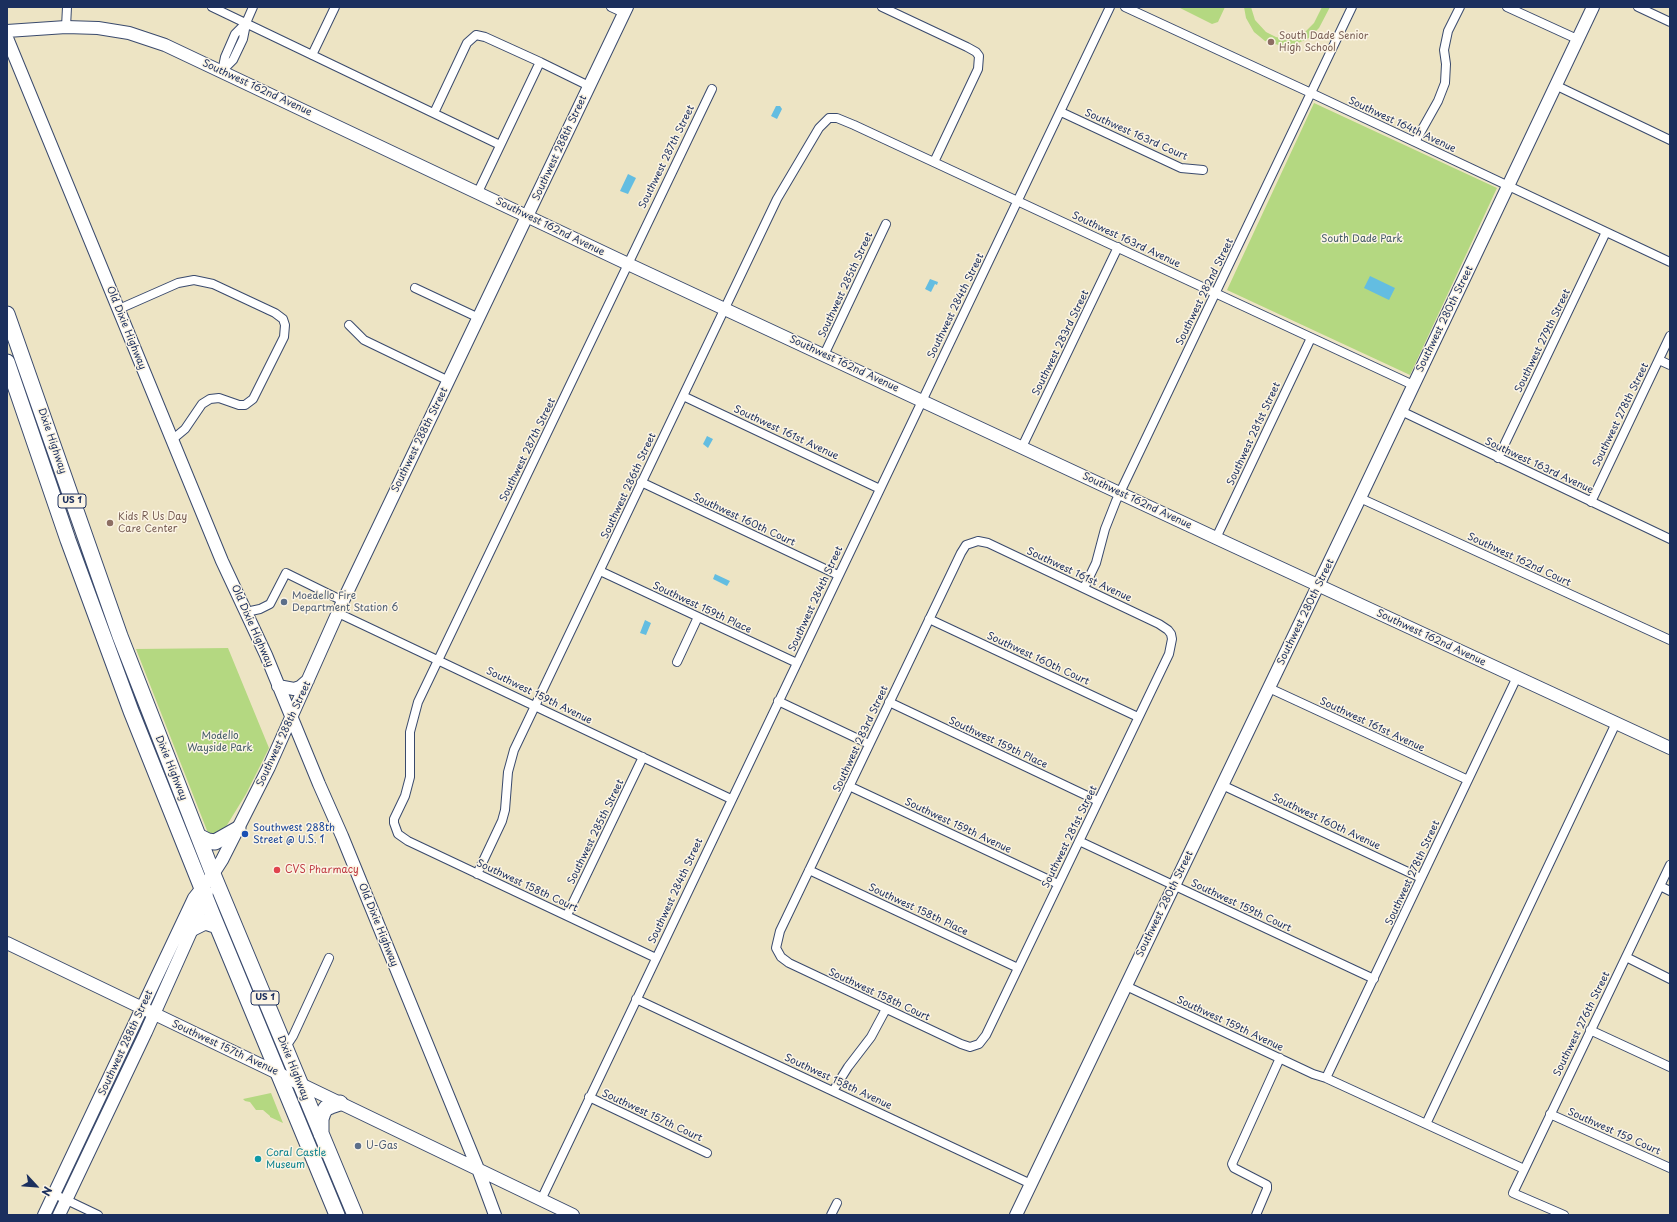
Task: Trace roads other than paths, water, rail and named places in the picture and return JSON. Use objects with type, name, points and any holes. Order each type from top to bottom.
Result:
[{"type":"highway","name":"Dixie Highway","points":[[7,314],[112,615],[213,874],[299,1084],[355,1215]]},
{"type":"highway","name":"Dixie Highway","points":[[7,362],[124,691],[217,926],[337,1215]]},
{"type":"highway","points":[[27,420],[42,446],[62,498],[67,504],[74,507]]},
{"type":"highway","points":[[65,528],[74,532],[95,588],[112,615]]},
{"type":"highway","points":[[124,691],[131,693],[135,697],[151,743],[170,765]]},
{"type":"highway","points":[[198,836],[208,841],[215,842],[238,829]]},
{"type":"highway","points":[[193,928],[205,922],[217,926]]},
{"type":"highway","points":[[321,1135],[321,1119],[323,1113],[326,1108],[340,1103]]},
{"type":"street","points":[[66,27],[67,7]]},
{"type":"street","points":[[212,7],[500,145]]},
{"type":"street","points":[[222,72],[225,56],[236,34],[246,23],[253,7]]},
{"type":"street","points":[[312,55],[335,7]]},
{"type":"street","points":[[611,7],[626,10]]},
{"type":"street","points":[[882,7],[967,46],[979,56],[978,69],[934,162]]},
{"type":"street","name":"Southwest 284th Street","points":[[541,1200],[1110,7]]},
{"type":"street","name":"Southwest 164th Avenue","points":[[1125,7],[1670,262]]},
{"type":"street","name":"Southwest 282nd Street","points":[[1084,588],[1092,571],[1107,522],[1120,493],[1352,7]]},
{"type":"street","points":[[1415,142],[1438,101],[1445,83],[1446,64],[1444,50],[1448,31],[1460,7]]},
{"type":"street","points":[[1507,7],[1577,39]]},
{"type":"street","name":"Southwest 280th Street","points":[[1016,1215],[1360,498],[1593,7]]},
{"type":"street","points":[[1638,7],[1670,22]]},
{"type":"street","name":"Southwest 288th Street","points":[[59,1215],[193,928],[204,893],[238,829],[292,719],[343,601],[626,10]]},
{"type":"street","name":"Southwest 162nd Avenue","points":[[7,31],[66,27],[105,29],[139,36],[165,45],[628,264],[1670,748]]},
{"type":"street","points":[[434,113],[467,43],[476,35],[486,36],[589,86]]},
{"type":"street","name":"Old Dixie Highway","points":[[7,38],[222,561],[246,612],[342,836],[478,1169],[495,1215]]},
{"type":"street","points":[[478,192],[540,62]]},
{"type":"street","points":[[1555,85],[1670,140]]},
{"type":"street","name":"Southwest 287th Street","points":[[394,828],[394,819],[405,796],[410,777],[410,732],[414,711],[712,89]]},
{"type":"street","name":"Southwest 163rd Court","points":[[1061,112],[1181,168],[1203,170]]},
{"type":"street","name":"Southwest 163rd Avenue","points":[[829,118],[844,120],[1413,385]]},
{"type":"street","name":"Southwest 286th Street","points":[[477,874],[502,821],[505,810],[510,760],[535,706],[782,189],[819,128],[829,118]]},
{"type":"street","name":"Southwest 285th Street","points":[[824,355],[886,224]]},
{"type":"street","name":"Southwest 279th Street","points":[[1498,458],[1606,232]]},
{"type":"street","name":"Southwest 283rd Street","points":[[1022,447],[1118,247]]},
{"type":"street","points":[[119,309],[178,283],[186,281],[200,281],[213,284],[275,313],[283,319],[285,330],[281,343],[253,399],[245,404],[239,405],[219,398],[210,399],[202,404],[185,429],[173,439]]},
{"type":"street","points":[[415,288],[479,318]]},
{"type":"street","points":[[349,325],[364,340],[449,381]]},
{"type":"street","name":"Southwest 278th Street","points":[[1591,502],[1670,336]]},
{"type":"street","name":"Southwest 281st Street","points":[[1216,538],[1311,338]]},
{"type":"street","points":[[1659,360],[1670,365]]},
{"type":"street","name":"Southwest 161st Avenue","points":[[683,396],[880,489]]},
{"type":"street","name":"Southwest 163rd Avenue","points":[[1401,411],[1670,539]]},
{"type":"street","name":"Southwest 160th Court","points":[[641,482],[838,575]]},
{"type":"street","name":"Southwest 162nd Court","points":[[1360,498],[1670,640]]},
{"type":"street","name":"Southwest 283rd Street","points":[[777,953],[776,948],[778,937],[889,702],[961,553],[966,545],[974,541]]},
{"type":"street","name":"Southwest 161st Avenue","points":[[974,541],[988,543],[1084,588],[1159,624],[1171,634]]},
{"type":"street","name":"Southwest 159th Place","points":[[600,571],[797,663]]},
{"type":"street","points":[[246,612],[260,609],[270,604],[286,573],[343,601]]},
{"type":"street","name":"Southwest 159th Avenue","points":[[338,613],[438,659],[731,799]]},
{"type":"street","points":[[677,662],[698,617]]},
{"type":"street","name":"Southwest 160th Court","points":[[929,619],[1138,717]]},
{"type":"street","name":"Southwest 281st Street","points":[[977,1046],[986,1035],[1171,648],[1171,634]]},
{"type":"street","name":"Southwest 278th Street","points":[[1326,1078],[1517,677]]},
{"type":"street","points":[[278,686],[294,689],[300,687],[310,678]]},
{"type":"street","name":"Southwest 161st Avenue","points":[[1269,688],[1468,780]]},
{"type":"street","points":[[778,701],[869,744]]},
{"type":"street","name":"Southwest 159th Place","points":[[889,702],[1098,801]]},
{"type":"street","points":[[1426,1124],[1616,723]]},
{"type":"street","name":"Southwest 285th Street","points":[[567,915],[643,757]]},
{"type":"street","name":"Southwest 160th Avenue","points":[[1222,785],[1421,878]]},
{"type":"street","name":"Southwest 159th Avenue","points":[[849,786],[1058,884]]},
{"type":"street","name":"Southwest 158th Court","points":[[394,828],[398,834],[408,841],[656,958]]},
{"type":"street","name":"Southwest 159th Court","points":[[1079,841],[1374,979]]},
{"type":"street","name":"Southwest 276th Street","points":[[1564,1215],[1513,1192],[1670,865]]},
{"type":"street","name":"Southwest 158th Place","points":[[809,870],[1018,968]]},
{"type":"street","points":[[1660,886],[1670,891]]},
{"type":"street","name":"Southwest 288th Street","points":[[44,1215],[194,898],[204,893]]},
{"type":"street","name":"Southwest 157th Avenue","points":[[7,944],[573,1215]]},
{"type":"street","name":"Southwest 158th Court","points":[[777,953],[789,964],[961,1044],[970,1047],[977,1046]]},
{"type":"street","points":[[1626,957],[1670,979]]},
{"type":"street","points":[[285,1048],[293,1036],[329,958]]},
{"type":"street","name":"Southwest 159th Avenue","points":[[1126,986],[1313,1074],[1326,1078],[1524,1169]]},
{"type":"street","name":"Southwest 158th Avenue","points":[[636,999],[1031,1184]]},
{"type":"street","points":[[833,1091],[848,1067],[872,1037],[886,1009]]},
{"type":"street","points":[[1590,1030],[1670,1066]]},
{"type":"street","points":[[1256,1215],[1267,1189],[1267,1185],[1234,1168],[1232,1164],[1280,1058]]},
{"type":"street","name":"Southwest 157th Court","points":[[589,1097],[707,1153]]},
{"type":"street","name":"Southwest 159 Court","points":[[1550,1114],[1670,1168]]},
{"type":"street","points":[[54,1194],[98,1215]]},
{"type":"street","points":[[831,1215],[837,1203]]},
{"type":"water","points":[[776,106],[780,106],[782,109],[777,119],[771,116]]},
{"type":"water","points":[[628,174],[636,178],[628,194],[620,191]]},
{"type":"water","points":[[1370,276],[1395,288],[1389,300],[1364,288]]},
{"type":"water","points":[[930,279],[938,282],[937,285],[935,284],[931,292],[925,289]]},
{"type":"water","points":[[707,436],[713,439],[708,448],[703,444]]},
{"type":"water","points":[[715,574],[730,581],[727,586],[713,579]]},
{"type":"water","points":[[645,620],[651,623],[646,635],[640,633]]},
{"type":"place","name":"South Dade Senior High School","points":[[1271,42]]},
{"type":"place","name":"Kids R Us Day Care Center","points":[[110,523]]},
{"type":"place","name":"Moedello Fire Department Station 6","points":[[284,602]]},
{"type":"place","name":"Southwest 288th Street @ U.S. 1","points":[[245,834]]},
{"type":"place","name":"CVS Pharmacy","points":[[277,870]]},
{"type":"place","name":"U-Gas","points":[[358,1146]]},
{"type":"place","name":"Coral Castle Museum","points":[[258,1159]]},
{"type":"park label","name":"South Dade Park","points":[[1362,239]]},
{"type":"park label","name":"Modello Wayside Park","points":[[220,742]]}]
